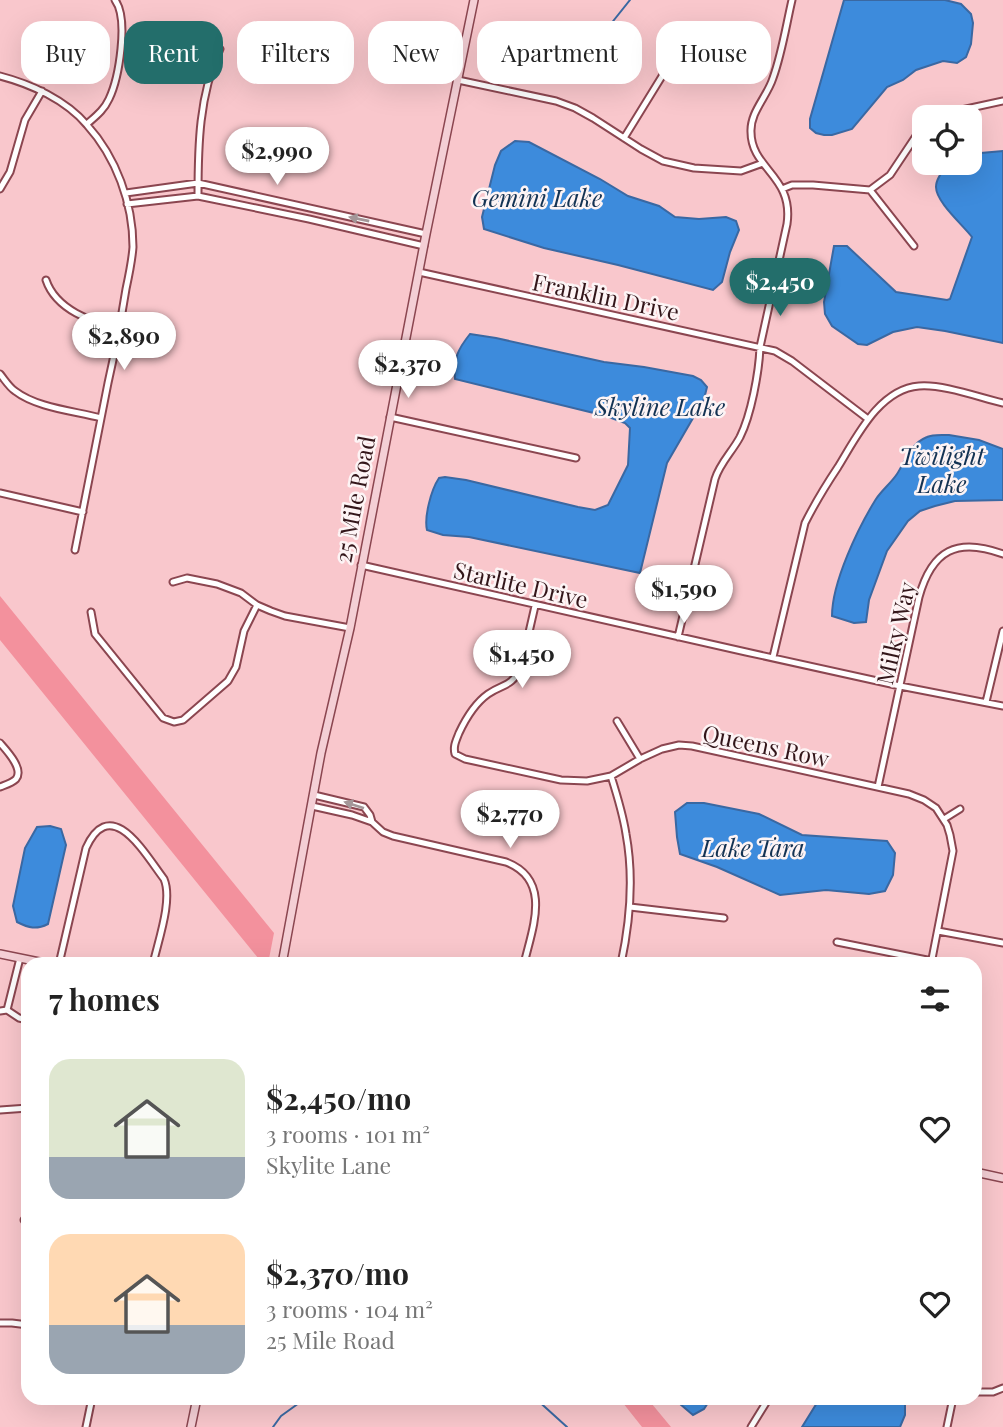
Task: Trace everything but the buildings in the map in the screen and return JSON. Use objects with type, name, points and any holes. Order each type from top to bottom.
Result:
[{"type":"street","points":[[87,124],[101,112],[115,83],[123,31],[115,0]]},
{"type":"street","name":"25 Mile Road","points":[[463,55],[474,0]]},
{"type":"street","points":[[678,637],[715,479],[744,428],[760,364],[760,348],[789,210],[777,179],[763,163],[753,145],[751,134],[752,120],[772,82],[792,0]]},
{"type":"street","points":[[0,76],[43,91],[87,124],[106,152],[126,193],[133,248],[75,550]]},
{"type":"street","points":[[463,81],[556,101],[593,118],[663,162],[694,168],[741,171],[763,163]]},
{"type":"street","points":[[198,195],[200,136],[207,84]]},
{"type":"street","name":"25 Mile Road","points":[[283,957],[321,753],[350,628],[457,84]]},
{"type":"street","points":[[624,138],[657,84]]},
{"type":"street","points":[[0,189],[10,172],[24,120],[43,91]]},
{"type":"street","points":[[982,106],[1003,101]]},
{"type":"street","points":[[782,189],[792,185],[813,185],[870,190],[890,175],[912,142]]},
{"type":"street","points":[[126,193],[198,183],[426,234]]},
{"type":"street","points":[[870,190],[915,247]]},
{"type":"street","points":[[127,204],[198,195],[424,246]]},
{"type":"street","points":[[309,219],[310,209]]},
{"type":"street","points":[[399,240],[402,229]]},
{"type":"street","name":"Franklin Drive","points":[[419,272],[775,351],[868,419]]},
{"type":"street","points":[[47,280],[55,297],[73,311],[119,329]]},
{"type":"street","points":[[0,374],[12,389],[24,397],[101,418]]},
{"type":"street","points":[[773,657],[805,523],[868,419],[900,391],[916,386],[933,386],[1003,402]]},
{"type":"street","points":[[390,417],[576,458]]},
{"type":"street","points":[[0,493],[83,512]]},
{"type":"street","name":"Milky Way","points":[[878,787],[921,590],[929,571],[937,560],[956,548],[986,548],[1003,554]]},
{"type":"street","name":"Starlite Drive","points":[[361,565],[535,606],[1003,706]]},
{"type":"street","points":[[173,582],[187,578],[217,584],[241,593],[257,605],[285,615],[350,628]]},
{"type":"street","points":[[91,612],[95,634],[163,718],[174,722],[183,720],[233,674],[244,631],[257,605]]},
{"type":"street","name":"Queens Row","points":[[535,606],[517,674],[514,680],[491,691],[473,708],[455,742],[455,754],[460,757],[561,780],[587,781],[611,776],[662,749],[679,745],[692,746],[909,794],[936,808],[944,819]]},
{"type":"street","points":[[986,702],[1003,631]]},
{"type":"street","points":[[617,721],[640,759]]},
{"type":"street","points":[[0,743],[18,769],[18,776],[14,781],[0,787]]},
{"type":"street","points":[[611,776],[629,853],[630,907],[622,957]]},
{"type":"street","points":[[314,795],[363,807],[372,822]]},
{"type":"street","points":[[312,806],[372,822],[383,832],[393,836],[498,860],[522,871],[533,887],[536,898],[526,957]]},
{"type":"street","points":[[932,957],[953,851],[944,819],[960,809]]},
{"type":"street","points":[[61,957],[86,848],[101,827],[109,825],[119,827],[127,833],[167,886],[167,901],[155,957]]},
{"type":"street","points":[[630,907],[724,918]]},
{"type":"street","points":[[938,931],[1003,943]]},
{"type":"street","points":[[837,942],[904,957]]},
{"type":"street","points":[[0,954],[19,958],[4,1010],[21,1018]]},
{"type":"street","points":[[0,1110],[21,1108]]},
{"type":"street","points":[[982,1173],[1003,1178]]},
{"type":"street","points":[[0,1323],[21,1324]]},
{"type":"street","points":[[982,1392],[1003,1388]]},
{"type":"street","points":[[86,1427],[91,1405]]},
{"type":"street","points":[[191,1427],[196,1405]]},
{"type":"street","points":[[751,1427],[765,1405]]},
{"type":"street","points":[[947,1427],[952,1405]]},
{"type":"shaded area","points":[[0,596],[274,933],[269,957],[257,957],[0,640]]},
{"type":"shaded area","points":[[625,1405],[653,1405],[671,1427],[642,1427]]},
{"type":"water","points":[[844,0],[945,0],[961,4],[971,14],[971,44],[966,57],[957,63],[943,61],[916,70],[887,87],[852,129],[824,135],[810,128],[810,119]]},
{"type":"water","name":"Gemini Lake","points":[[515,141],[529,142],[628,196],[659,206],[675,217],[726,217],[736,221],[739,230],[722,282],[713,290],[544,248],[484,229],[482,217],[495,165],[501,151]]},
{"type":"water","points":[[1003,151],[1003,343],[917,327],[893,332],[867,345],[858,344],[832,326],[825,314],[824,302],[834,246],[847,246],[896,292],[950,299],[972,237],[940,199],[937,180],[940,175],[982,175],[982,153]]},
{"type":"water","name":"Skyline Lake","points":[[470,334],[604,362],[693,376],[707,387],[704,399],[667,463],[640,573],[427,530],[429,504],[439,478],[466,480],[595,510],[608,505],[628,465],[630,428],[625,423],[455,379],[457,355]]},
{"type":"water","name":"Twilight Lake","points":[[949,435],[979,440],[1003,449],[1003,500],[955,501],[920,511],[908,521],[887,551],[869,600],[866,622],[854,623],[832,616],[841,572],[854,540],[876,499],[895,477],[916,444],[929,436]]},
{"type":"water","name":"Lake Tara","points":[[687,803],[704,803],[759,814],[802,835],[887,841],[895,853],[893,875],[885,891],[869,894],[826,890],[780,895],[680,854],[675,812]]},
{"type":"water","points":[[37,827],[61,829],[66,845],[48,924],[29,927],[17,922],[13,906],[25,848]]},
{"type":"water","points":[[681,1405],[707,1405],[704,1409],[693,1415]]},
{"type":"water","points":[[816,1405],[905,1405],[905,1415],[900,1427],[802,1427]]},
{"type":"waterway","points":[[613,21],[630,0]]},
{"type":"waterway","points":[[273,1427],[281,1416],[296,1405]]},
{"type":"waterway","points":[[543,1405],[567,1427]]}]
